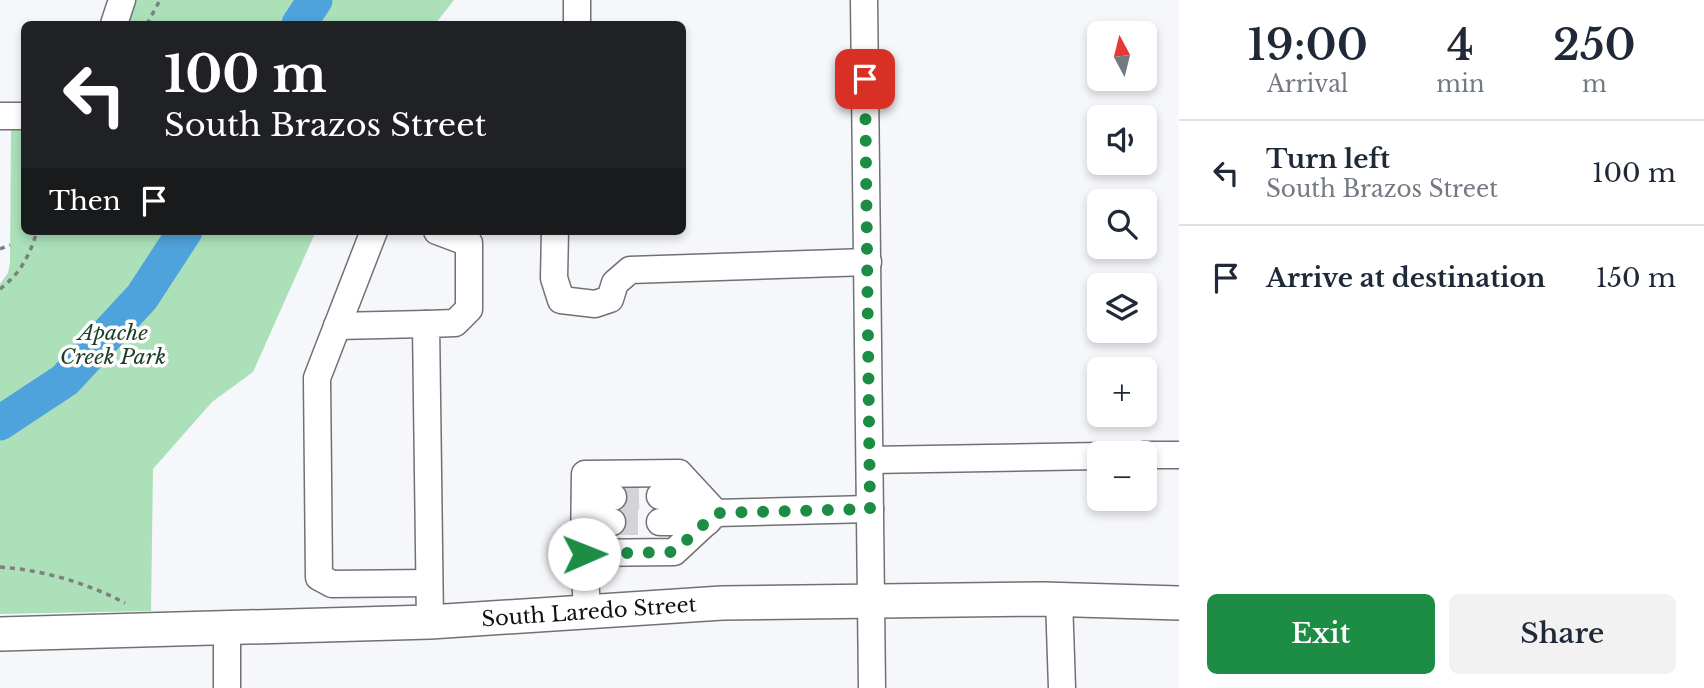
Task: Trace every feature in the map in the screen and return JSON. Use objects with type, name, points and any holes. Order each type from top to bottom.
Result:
[{"type":"main road","name":"South Laredo Street","points":[[0,634],[430,622],[722,603],[1059,599],[1179,603]]},
{"type":"street","points":[[115,21],[122,0]]},
{"type":"street","points":[[577,0],[578,21]]},
{"type":"street","points":[[864,0],[872,688]]},
{"type":"street","points":[[0,116],[21,116]]},
{"type":"street","points":[[372,235],[317,378],[320,577],[332,584],[429,583]]},
{"type":"street","points":[[337,326],[455,323],[469,309],[469,243],[448,235]]},
{"type":"street","points":[[555,235],[554,278],[562,300],[595,304],[610,299],[615,283],[630,270],[868,262]]},
{"type":"street","points":[[426,324],[430,622]]},
{"type":"street","points":[[1157,455],[1179,454]]},
{"type":"street","points":[[870,460],[1087,456]]},
{"type":"street","points":[[587,612],[584,554],[585,474],[680,474],[708,510]]},
{"type":"street","points":[[585,510],[612,509]]},
{"type":"street","points":[[660,509],[870,509]]},
{"type":"street","points":[[584,554],[674,552],[708,510]]},
{"type":"street","points":[[1059,599],[1062,688]]},
{"type":"street","points":[[227,628],[227,688]]},
{"type":"path","points":[[148,21],[160,0]]},
{"type":"path","points":[[0,289],[27,260],[36,235]]},
{"type":"path","points":[[0,249],[10,245]]},
{"type":"path","points":[[0,567],[43,573],[73,581],[126,604]]},
{"type":"green space","points":[[132,0],[454,0],[437,21],[126,21]]},
{"type":"green space","name":"Apache Creek Park","points":[[21,123],[21,235],[314,235],[253,372],[212,402],[153,469],[151,611],[0,614],[0,284],[8,273],[10,263],[11,124]]},
{"type":"waterway","points":[[301,21],[315,0]]},
{"type":"waterway","points":[[0,423],[65,380],[142,297],[182,235]]},
{"type":"tunnel","points":[[613,497],[660,496]]},
{"type":"tunnel","points":[[612,522],[660,522]]},
{"type":"route","points":[[584,554],[674,552],[716,513],[870,509],[865,79]]}]
